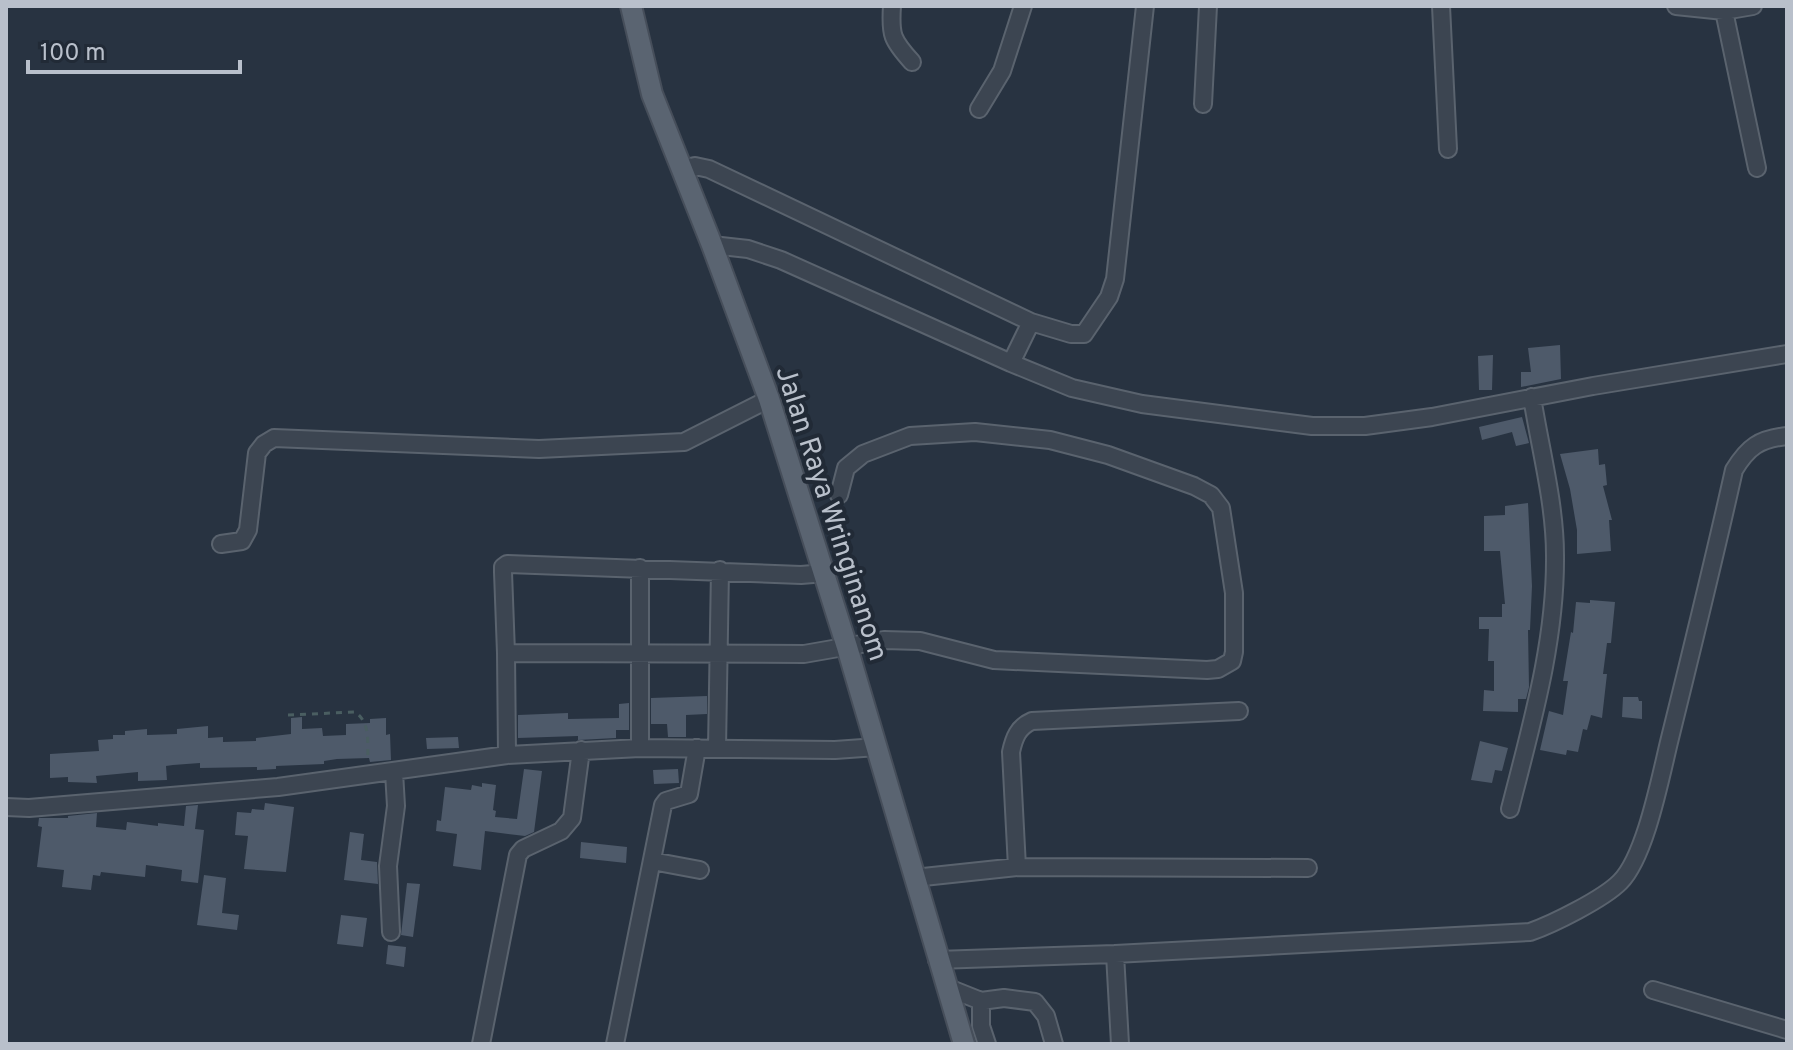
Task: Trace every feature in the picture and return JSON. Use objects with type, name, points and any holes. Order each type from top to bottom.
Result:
[{"type":"main road","name":"Jalan Raya Wringinanom","points":[[631,6],[652,94],[769,399],[825,573],[964,1044]]},
{"type":"street","points":[[892,6],[891,34],[895,44],[912,62]]},
{"type":"street","points":[[979,109],[1002,71],[1023,6]]},
{"type":"street","points":[[682,169],[695,166],[709,169],[1031,322],[1071,334],[1084,334],[1113,288],[1145,6]]},
{"type":"street","points":[[1203,104],[1208,6]]},
{"type":"street","points":[[1441,6],[1448,149]]},
{"type":"street","points":[[1676,6],[1724,11],[1750,7]]},
{"type":"street","points":[[1724,11],[1757,168]]},
{"type":"street","points":[[712,245],[748,249],[781,260],[1072,388],[1115,399],[1312,426],[1365,426],[1400,422],[1787,354]]},
{"type":"street","points":[[1011,363],[1031,322]]},
{"type":"street","points":[[1510,809],[1542,680],[1554,600],[1556,552],[1532,397]]},
{"type":"street","points":[[221,544],[242,541],[248,530],[257,453],[274,438],[539,449],[684,442],[769,399]]},
{"type":"street","points":[[506,653],[804,654],[884,640],[920,641],[994,660],[1207,670],[1218,669],[1232,661],[1234,593],[1221,508],[1211,495],[1108,455],[1065,444],[975,432],[910,436],[852,460],[846,468],[839,495]]},
{"type":"street","points":[[937,960],[1115,954],[1530,932],[1544,927],[1621,881],[1637,852],[1651,811],[1734,470],[1746,450],[1759,440],[1787,436]]},
{"type":"street","points":[[507,755],[503,567],[507,564],[801,575],[825,573]]},
{"type":"street","points":[[640,568],[640,748]]},
{"type":"street","points":[[717,748],[720,570]]},
{"type":"street","points":[[1017,867],[1011,752],[1013,740],[1023,725],[1032,721],[1239,711]]},
{"type":"street","points":[[6,807],[29,808],[278,787],[507,755],[640,748],[835,750],[877,747]]},
{"type":"street","points":[[615,1044],[663,805],[666,801],[689,794],[697,748]]},
{"type":"street","points":[[481,1044],[518,855],[523,849],[568,826],[572,818],[581,750]]},
{"type":"street","points":[[391,932],[388,866],[396,806],[394,772]]},
{"type":"street","points":[[652,861],[700,870]]},
{"type":"street","points":[[914,878],[1017,867],[1308,868]]},
{"type":"street","points":[[1115,954],[1120,1044]]},
{"type":"street","points":[[946,987],[981,1001],[1004,998],[1035,1002],[1046,1016],[1054,1044]]},
{"type":"street","points":[[1653,990],[1787,1030]]},
{"type":"street","points":[[981,1001],[981,1026],[987,1044]]},
{"type":"path","points":[[288,715],[355,712],[364,718],[369,776]]},
{"type":"building","points":[[1560,345],[1561,379],[1521,387],[1521,372],[1531,372],[1528,348]]},
{"type":"building","points":[[1493,355],[1492,390],[1479,390],[1478,356]]},
{"type":"building","points":[[1522,417],[1529,443],[1516,446],[1512,432],[1482,440],[1479,427]]},
{"type":"building","points":[[1598,449],[1599,465],[1605,464],[1607,485],[1603,486],[1612,520],[1609,520],[1611,551],[1577,554],[1577,530],[1560,454]]},
{"type":"building","points":[[1528,503],[1532,586],[1528,630],[1529,687],[1526,699],[1518,699],[1518,712],[1483,711],[1484,690],[1494,691],[1494,661],[1488,661],[1489,629],[1479,629],[1479,617],[1502,617],[1502,604],[1505,604],[1500,551],[1484,551],[1484,516],[1505,515],[1505,506]]},
{"type":"building","points":[[1590,600],[1615,602],[1611,643],[1607,643],[1603,674],[1607,674],[1602,718],[1591,715],[1587,730],[1583,729],[1578,752],[1567,750],[1566,755],[1540,750],[1549,711],[1563,715],[1568,681],[1563,681],[1576,602],[1590,603]]},
{"type":"building","points":[[707,696],[707,714],[686,715],[686,737],[668,737],[667,724],[651,724],[651,698]]},
{"type":"building","points":[[1623,697],[1638,697],[1642,701],[1642,719],[1622,717]]},
{"type":"building","points":[[629,703],[629,730],[616,730],[616,738],[518,738],[518,715],[568,713],[568,719],[619,718],[619,704]]},
{"type":"building","points":[[302,717],[302,729],[322,728],[323,736],[346,735],[346,724],[370,723],[370,719],[386,718],[391,760],[337,759],[324,761],[324,764],[257,770],[257,767],[200,768],[200,763],[173,765],[166,766],[167,780],[138,781],[138,772],[96,776],[97,783],[68,782],[68,777],[50,778],[50,754],[99,751],[98,740],[125,735],[125,731],[147,729],[147,735],[177,734],[177,729],[208,726],[208,738],[223,737],[223,742],[256,741],[256,738],[291,734],[291,718]]},
{"type":"building","points":[[458,737],[459,748],[427,749],[426,738]]},
{"type":"building","points":[[1480,741],[1508,748],[1502,771],[1495,770],[1492,783],[1471,780]]},
{"type":"building","points":[[524,769],[542,771],[534,832],[525,836],[485,831],[481,870],[453,866],[457,834],[436,831],[437,820],[441,821],[445,787],[471,790],[472,785],[482,787],[482,783],[496,785],[495,817],[517,819]]},
{"type":"building","points":[[678,769],[679,783],[654,784],[653,770]]},
{"type":"building","points":[[265,803],[294,807],[286,872],[244,869],[248,836],[235,835],[237,812],[264,810]]},
{"type":"building","points":[[198,805],[195,829],[204,830],[198,883],[181,881],[182,870],[146,865],[145,877],[101,872],[100,876],[93,875],[91,890],[62,887],[64,870],[37,867],[42,827],[38,826],[39,818],[68,818],[97,813],[96,827],[126,830],[127,822],[184,826],[186,806]]},
{"type":"building","points":[[350,832],[364,834],[361,860],[377,862],[378,884],[344,880]]},
{"type":"building","points":[[581,842],[627,847],[626,863],[580,858]]},
{"type":"building","points":[[204,875],[226,878],[222,913],[239,915],[237,930],[197,925]]},
{"type":"building","points":[[407,883],[420,884],[413,937],[401,935]]},
{"type":"building","points":[[341,915],[367,918],[363,947],[337,944]]},
{"type":"building","points":[[388,945],[406,947],[404,967],[386,964]]}]
